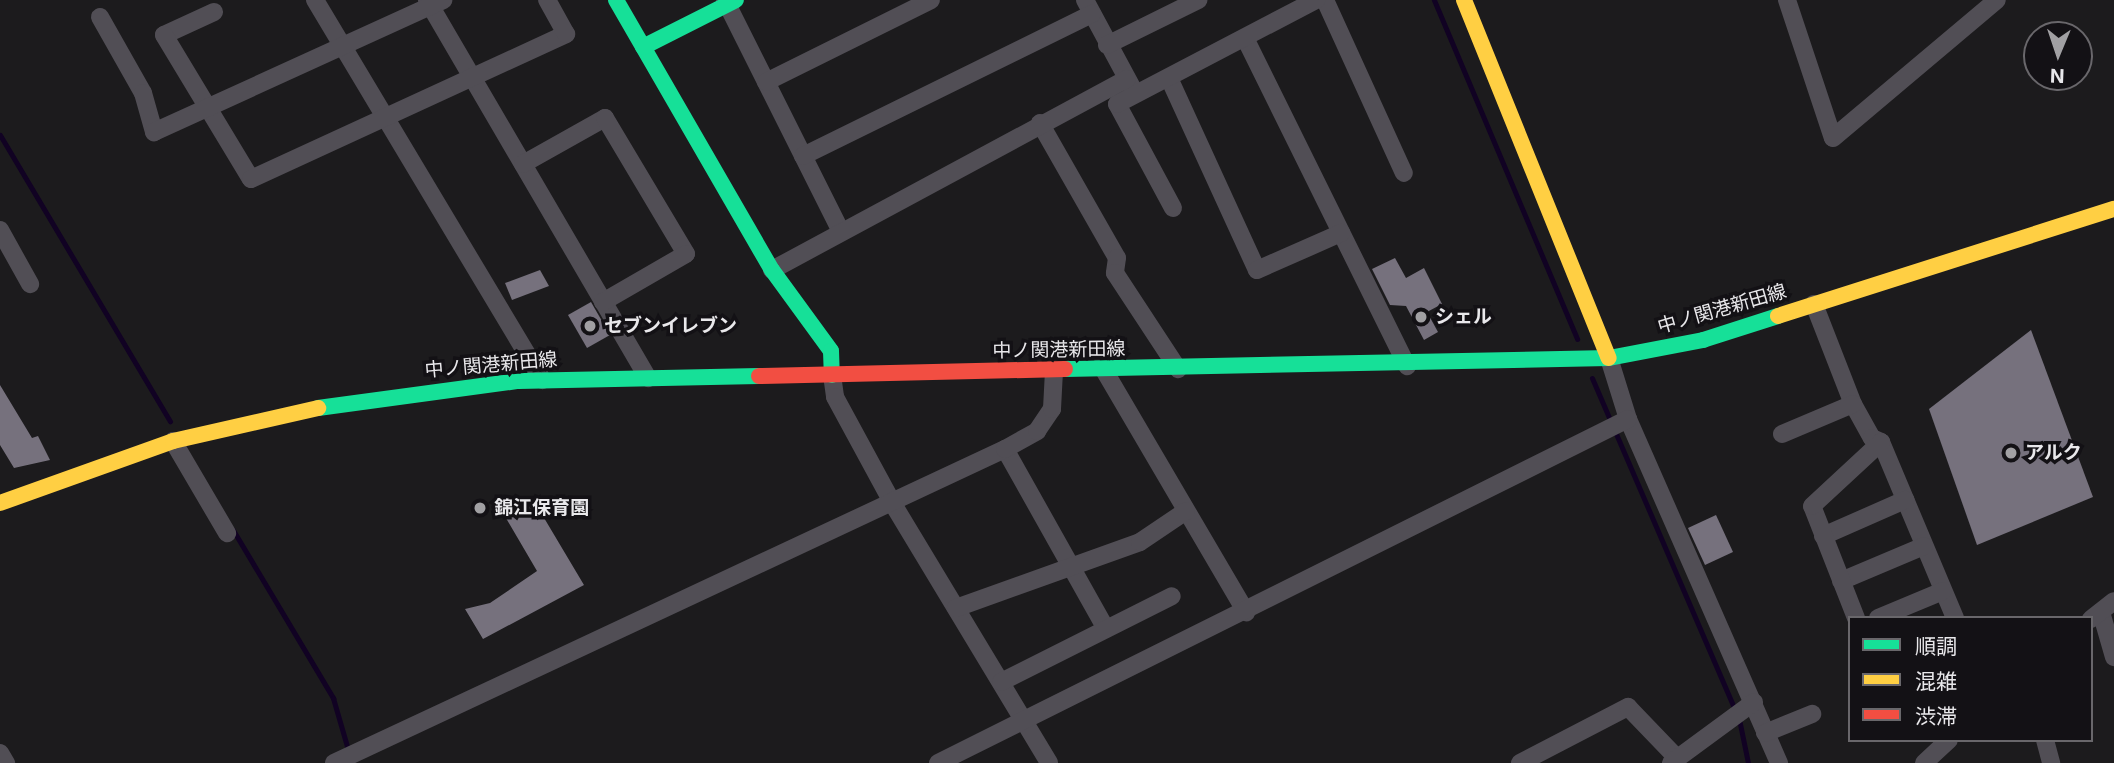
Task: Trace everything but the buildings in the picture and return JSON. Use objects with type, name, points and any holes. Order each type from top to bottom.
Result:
[{"type":"main road","points":[[616,0],[772,270],[831,351],[832,375]]},
{"type":"main road","points":[[1464,0],[1609,358]]},
{"type":"main road","points":[[643,47],[730,1]]},
{"type":"main road","name":"中ノ関港新田線","points":[[0,503],[173,441],[368,397],[542,380],[1407,366],[1609,358],[1703,340],[2114,209]]},
{"type":"street","points":[[315,0],[542,380]]},
{"type":"street","points":[[214,12],[164,34],[251,179],[566,34],[547,0]]},
{"type":"street","points":[[766,82],[931,0]]},
{"type":"street","points":[[1107,45],[1198,0]]},
{"type":"street","points":[[1173,208],[1117,104],[1316,0]]},
{"type":"street","points":[[1325,0],[1404,173]]},
{"type":"street","points":[[1787,0],[1833,138],[1997,0]]},
{"type":"street","points":[[730,1],[766,82],[840,230]]},
{"type":"street","points":[[100,17],[143,93],[154,132],[433,2],[473,79],[648,378]]},
{"type":"street","points":[[803,156],[1088,7],[1136,95]]},
{"type":"street","points":[[1245,38],[1407,366]]},
{"type":"street","points":[[1169,78],[1257,271],[1341,233]]},
{"type":"street","points":[[772,270],[840,230],[1127,79]]},
{"type":"street","points":[[523,164],[605,118],[686,254],[603,302]]},
{"type":"street","points":[[1040,123],[1116,258],[1115,273],[1178,369]]},
{"type":"street","points":[[0,230],[30,284]]},
{"type":"street","points":[[1814,304],[1853,404],[1872,438],[1881,442],[1954,616]]},
{"type":"street","points":[[1609,358],[1628,419],[1779,763]]},
{"type":"street","points":[[1104,370],[1246,612]]},
{"type":"street","points":[[334,763],[360,757],[1005,449],[1037,431],[1052,409],[1054,372]]},
{"type":"street","points":[[832,375],[835,397],[893,504],[1049,763]]},
{"type":"street","points":[[1782,434],[1853,404]]},
{"type":"street","points":[[938,763],[1026,722],[1628,419]]},
{"type":"street","points":[[173,441],[227,533]]},
{"type":"street","points":[[1855,616],[1812,506],[1881,442]]},
{"type":"street","points":[[1005,449],[1106,629]]},
{"type":"street","points":[[1823,536],[1905,500]]},
{"type":"street","points":[[957,608],[1071,563],[1140,542],[1186,511]]},
{"type":"street","points":[[1841,581],[1924,546]]},
{"type":"street","points":[[1883,616],[1943,591]]},
{"type":"street","points":[[1001,682],[1172,596]]},
{"type":"street","points":[[2102,611],[2114,657]]},
{"type":"street","points":[[1520,763],[1628,707],[1674,761],[1754,702]]},
{"type":"street","points":[[1765,733],[1812,714]]},
{"type":"street","points":[[1924,763],[1947,742]]},
{"type":"street","points":[[2046,742],[2051,763]]},
{"type":"street","points":[[0,753],[6,763]]},
{"type":"waterway","points":[[1434,0],[1577,339]]},
{"type":"waterway","points":[[0,135],[170,421]]},
{"type":"waterway","points":[[1592,378],[1735,710]]},
{"type":"waterway","points":[[233,530],[333,698],[349,753]]},
{"type":"waterway","points":[[1739,719],[1748,763]]},
{"type":"traffic: fast","points":[[616,0],[772,270],[831,351],[832,375]]},
{"type":"traffic: fast","points":[[643,47],[736,0]]},
{"type":"traffic: fast","points":[[1065,369],[1609,358],[1703,340],[1778,316]]},
{"type":"traffic: fast","points":[[318,408],[518,381],[759,376]]},
{"type":"traffic: slow","points":[[1464,0],[1609,358]]},
{"type":"traffic: slow","points":[[1778,316],[2114,209]]},
{"type":"traffic: slow","points":[[0,503],[173,441],[318,408]]},
{"type":"traffic: jam","points":[[759,376],[1065,369]]},
{"type":"place","name":"シェル","points":[[1421,317]]},
{"type":"place","name":"セブンイレブン","points":[[590,326]]},
{"type":"place","name":"アルク","points":[[2011,453]]},
{"type":"place","name":"錦江保育園","points":[[480,508]]}]
